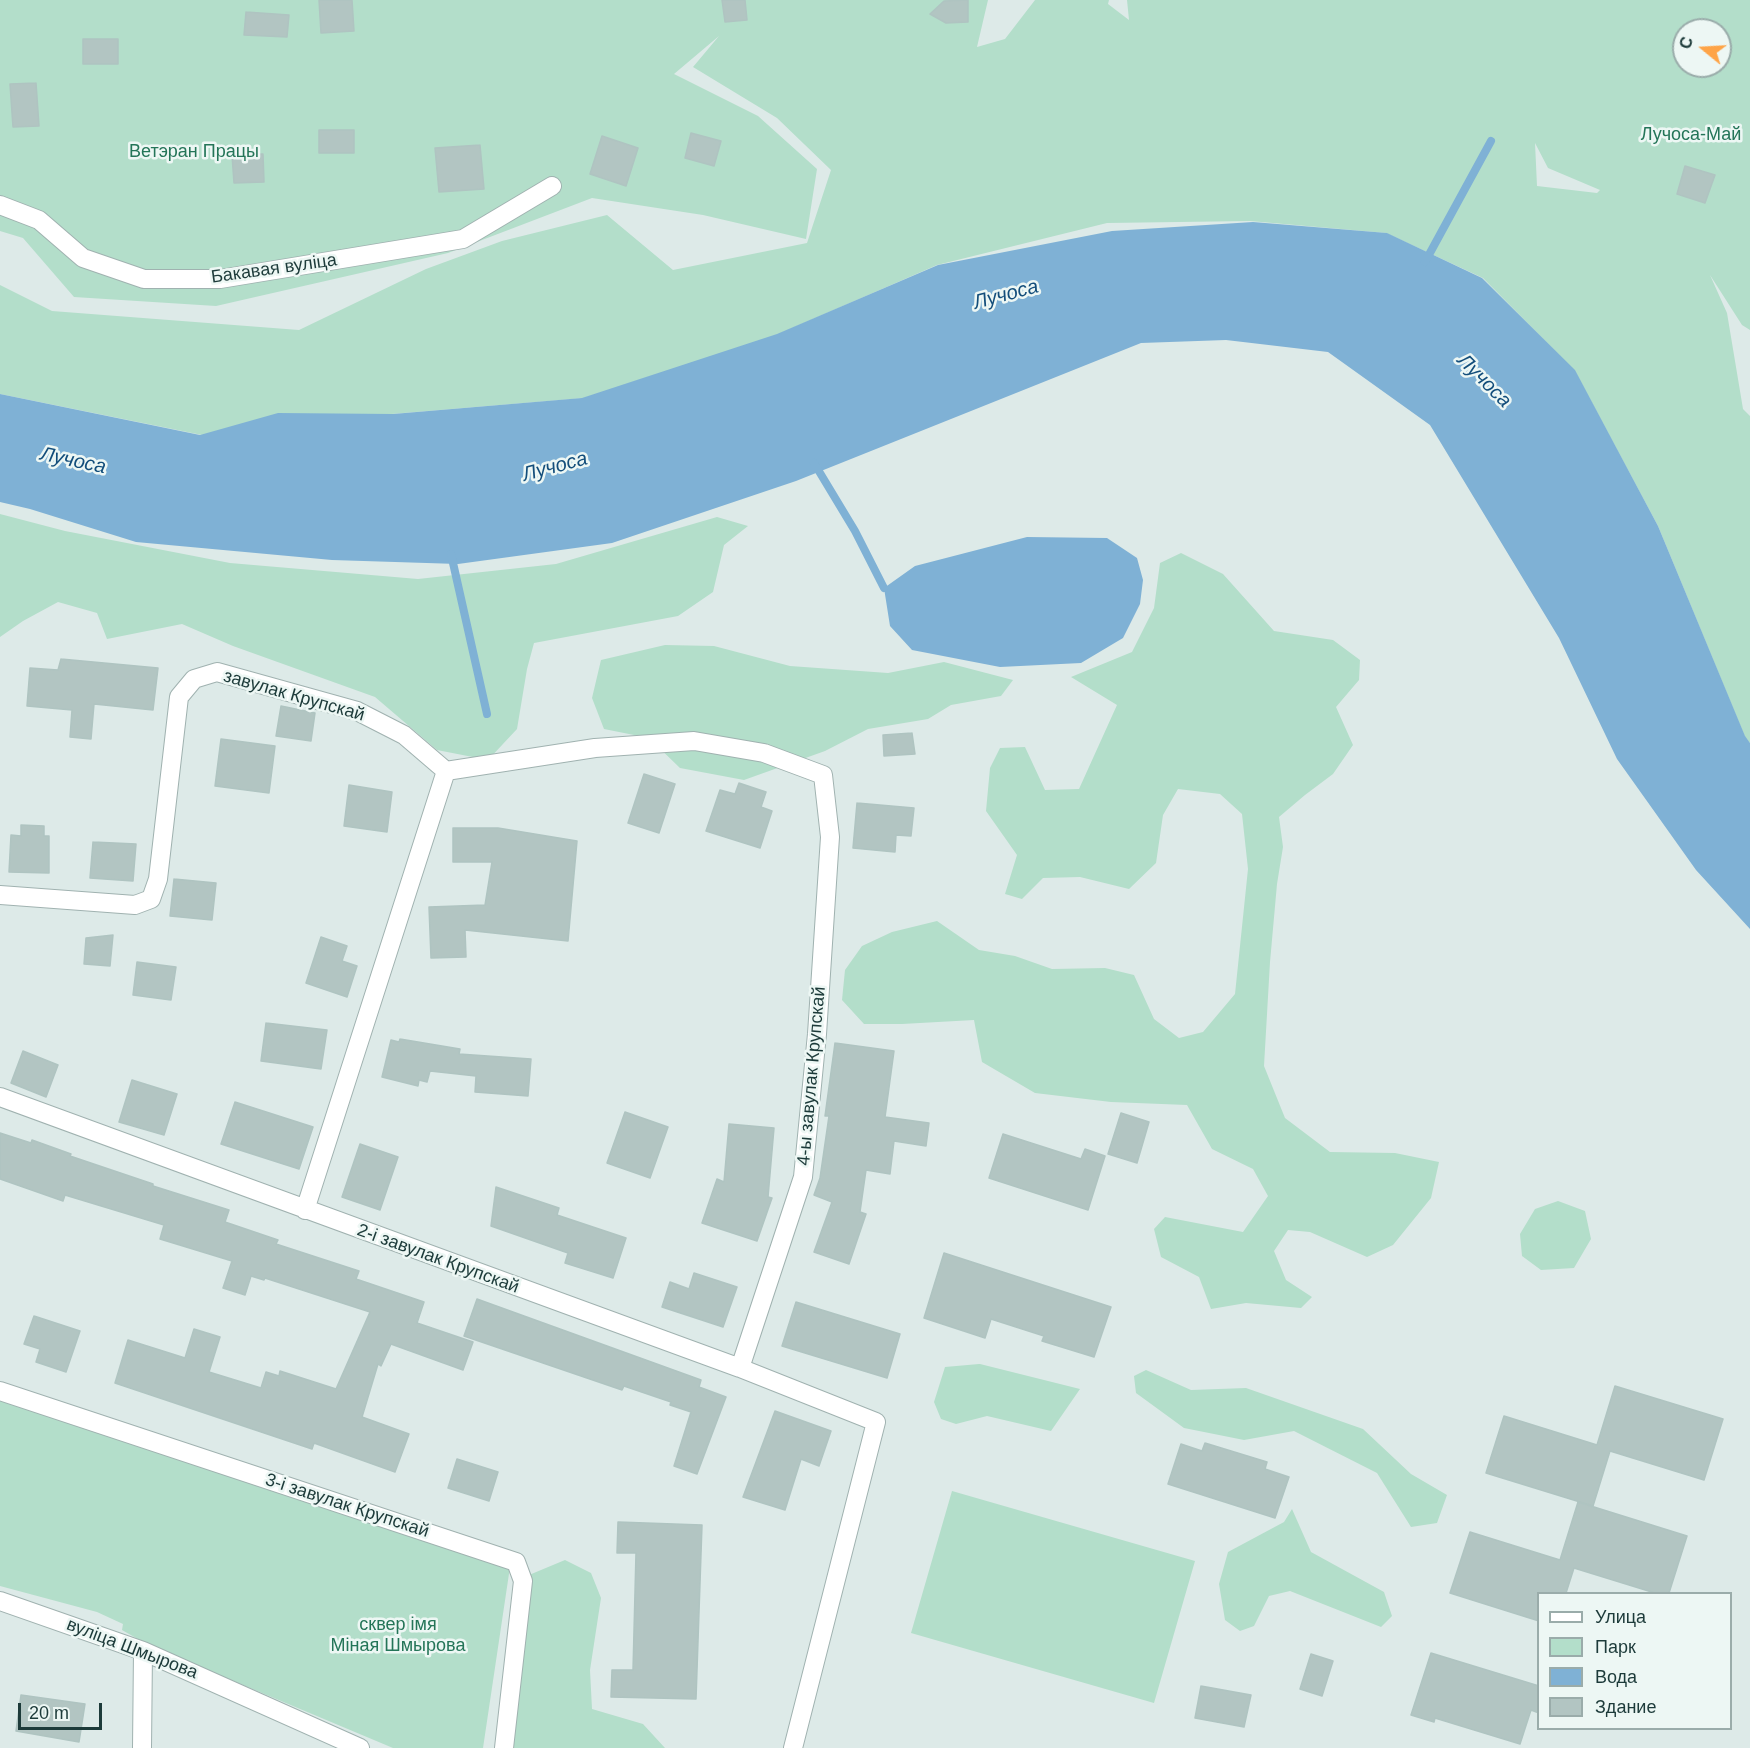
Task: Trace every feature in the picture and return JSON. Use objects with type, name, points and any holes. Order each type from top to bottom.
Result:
[{"type":"street","name":"Бакавая вуліца","points":[[0,205],[39,220],[83,258],[144,279],[220,279],[464,239],[552,186]]},
{"type":"street","name":"завулак Крупскай","points":[[0,896],[135,905],[151,900],[158,879],[179,697],[194,679],[217,672],[357,711],[405,735],[446,771]]},
{"type":"street","name":"4-ы завулак Крупскай","points":[[446,771],[572,751],[694,741],[764,753],[823,775],[830,837],[817,1034],[803,1177],[740,1368]]},
{"type":"street","points":[[305,1210],[446,771]]},
{"type":"street","name":"2-і завулак Крупскай","points":[[0,1097],[740,1368],[876,1422],[793,1748]]},
{"type":"street","name":"3-і завулак Крупскай","points":[[0,1391],[516,1562],[523,1581],[504,1748]]},
{"type":"street","name":"вуліца Шмырова","points":[[0,1601],[143,1651],[360,1748]]},
{"type":"street","points":[[142,1748],[143,1651]]},
{"type":"green space","points":[[0,0],[988,0],[977,47],[1005,39],[1035,0],[1109,0],[1108,4],[1129,20],[1127,0],[1750,0],[1750,330],[1742,325],[1710,275],[1727,313],[1743,409],[1750,416],[1750,743],[1745,737],[1658,526],[1575,371],[1483,278],[1386,233],[1250,221],[1107,223],[937,265],[774,336],[584,398],[392,414],[202,435],[0,394],[0,285],[52,311],[299,330],[426,269],[502,241],[607,215],[673,270],[807,243],[831,170],[777,118],[693,67],[719,36],[674,74],[758,116],[817,169],[806,239],[703,215],[592,198],[448,253],[216,306],[74,297],[23,238],[0,231]],"holes":[[[1535,143],[1548,168],[1600,190],[1597,193],[1537,186]]]},
{"type":"green space","points":[[0,514],[65,531],[230,563],[418,579],[556,564],[717,517],[748,526],[724,545],[713,592],[678,616],[534,643],[527,669],[517,729],[488,760],[437,750],[375,697],[233,646],[182,624],[107,639],[97,613],[58,602],[23,621],[0,637]]},
{"type":"green space","points":[[1181,553],[1223,574],[1274,631],[1333,640],[1360,660],[1359,680],[1336,707],[1353,745],[1333,774],[1279,817],[1283,847],[1277,884],[1270,962],[1264,1066],[1285,1118],[1330,1152],[1395,1153],[1439,1162],[1431,1198],[1393,1245],[1367,1257],[1310,1232],[1288,1230],[1274,1251],[1286,1280],[1312,1297],[1301,1308],[1246,1303],[1211,1309],[1199,1277],[1161,1257],[1154,1229],[1165,1217],[1243,1232],[1268,1196],[1253,1169],[1212,1149],[1187,1105],[1111,1102],[1035,1093],[982,1062],[974,1020],[864,1024],[842,1000],[845,970],[862,946],[892,932],[937,921],[979,950],[1015,956],[1052,969],[1105,968],[1134,975],[1154,1019],[1179,1038],[1203,1032],[1235,994],[1248,869],[1242,814],[1220,794],[1178,789],[1163,815],[1156,863],[1129,889],[1080,877],[1043,878],[1022,899],[1005,894],[1017,855],[986,811],[990,768],[1000,748],[1025,747],[1045,790],[1079,789],[1117,705],[1071,677],[1132,652],[1154,608],[1160,563]]},
{"type":"green space","points":[[665,645],[714,646],[790,666],[888,673],[944,662],[1013,680],[1001,696],[951,705],[928,719],[868,729],[825,751],[744,780],[680,768],[649,738],[604,729],[592,698],[601,660]]},
{"type":"green space","points":[[1558,1201],[1585,1211],[1591,1239],[1574,1268],[1541,1270],[1522,1256],[1520,1234],[1535,1209]]},
{"type":"green space","points":[[979,1364],[1080,1389],[1051,1431],[987,1416],[956,1424],[941,1419],[934,1402],[945,1367]]},
{"type":"green space","points":[[1146,1370],[1191,1390],[1246,1388],[1363,1429],[1411,1474],[1447,1495],[1437,1523],[1411,1527],[1377,1473],[1294,1431],[1244,1440],[1184,1428],[1136,1393],[1134,1376]]},
{"type":"green space","name":"сквер імя Міная Шмырова","points":[[0,1397],[510,1567],[483,1748],[393,1748],[150,1646],[122,1630],[123,1624],[97,1612],[0,1586]]},
{"type":"green space","points":[[952,1491],[1195,1561],[1154,1703],[911,1633]]},
{"type":"green space","points":[[1292,1509],[1311,1552],[1384,1592],[1392,1616],[1381,1627],[1290,1591],[1269,1596],[1254,1626],[1240,1631],[1225,1620],[1219,1584],[1228,1552],[1284,1522]]},
{"type":"green space","points":[[565,1560],[591,1573],[601,1598],[590,1670],[592,1709],[643,1724],[665,1748],[512,1748],[529,1575]]},
{"type":"water","name":"Лучоса","points":[[1253,222],[1387,233],[1482,278],[1575,370],[1658,526],[1745,736],[1750,743],[1750,929],[1696,870],[1617,759],[1559,638],[1430,425],[1328,352],[1226,340],[1141,343],[796,481],[612,543],[458,564],[332,560],[136,542],[0,502],[0,394],[200,435],[278,413],[393,414],[582,398],[777,334],[938,265],[1112,231]]},
{"type":"water","points":[[1027,537],[1107,538],[1137,558],[1143,580],[1140,604],[1123,638],[1081,663],[1000,667],[912,650],[890,626],[884,588],[915,566]]},
{"type":"building","points":[[319,0],[352,0],[354,31],[321,33]]},
{"type":"building","points":[[722,0],[745,0],[747,20],[725,22]]},
{"type":"building","points":[[968,0],[968,22],[946,23],[930,14],[944,1]]},
{"type":"building","points":[[246,12],[289,15],[287,37],[244,35]]},
{"type":"building","points":[[83,39],[118,39],[118,64],[83,64]]},
{"type":"building","points":[[36,83],[39,126],[13,127],[10,84]]},
{"type":"building","points":[[319,130],[354,130],[354,153],[319,153]]},
{"type":"building","points":[[691,133],[721,141],[714,166],[685,158]]},
{"type":"building","points":[[602,136],[638,148],[626,186],[590,174]]},
{"type":"building","points":[[480,145],[484,189],[439,192],[435,148]]},
{"type":"building","points":[[263,154],[264,182],[234,183],[232,155]]},
{"type":"building","points":[[1685,166],[1715,175],[1705,203],[1677,194]]},
{"type":"building","points":[[61,659],[158,668],[153,710],[94,704],[91,739],[70,737],[72,710],[27,706],[30,668],[58,670]]},
{"type":"building","points":[[281,706],[315,713],[311,741],[276,736]]},
{"type":"building","points":[[912,733],[915,754],[884,756],[883,735]]},
{"type":"building","points":[[221,739],[275,746],[269,793],[215,786]]},
{"type":"building","points":[[644,774],[675,784],[659,833],[628,823]]},
{"type":"building","points":[[739,783],[766,792],[761,807],[772,811],[760,848],[706,831],[720,790],[735,794]]},
{"type":"building","points":[[349,785],[392,792],[387,832],[344,826]]},
{"type":"building","points":[[857,803],[914,808],[911,836],[896,835],[895,852],[853,848]]},
{"type":"building","points":[[21,825],[44,826],[44,836],[49,836],[49,873],[9,872],[11,835],[21,836]]},
{"type":"building","points":[[453,828],[498,828],[577,841],[568,941],[465,930],[466,957],[431,958],[429,907],[485,905],[492,862],[453,862]]},
{"type":"building","points":[[93,842],[136,844],[133,881],[90,878]]},
{"type":"building","points":[[174,879],[216,883],[212,920],[170,916]]},
{"type":"building","points":[[113,935],[110,966],[84,964],[86,938]]},
{"type":"building","points":[[321,937],[347,946],[342,961],[357,966],[347,997],[306,983]]},
{"type":"building","points":[[137,962],[176,967],[171,1000],[133,995]]},
{"type":"building","points":[[266,1023],[327,1030],[321,1069],[261,1061]]},
{"type":"building","points":[[400,1039],[460,1049],[459,1054],[531,1059],[528,1096],[475,1092],[476,1076],[430,1071],[427,1082],[419,1080],[418,1086],[382,1077],[391,1040],[399,1042]]},
{"type":"building","points":[[835,1043],[894,1051],[885,1117],[929,1123],[926,1146],[894,1141],[890,1174],[866,1170],[860,1212],[866,1214],[849,1264],[814,1252],[832,1202],[814,1195],[820,1178],[829,1116],[825,1116]]},
{"type":"building","points":[[23,1051],[58,1065],[46,1097],[11,1083]]},
{"type":"building","points":[[132,1080],[177,1094],[164,1135],[119,1122]]},
{"type":"building","points":[[235,1102],[313,1127],[299,1169],[221,1144]]},
{"type":"building","points":[[625,1112],[668,1127],[650,1178],[607,1163]]},
{"type":"building","points":[[1121,1113],[1149,1122],[1137,1163],[1108,1154]]},
{"type":"building","points":[[729,1124],[774,1128],[768,1197],[772,1198],[757,1241],[702,1223],[717,1179],[724,1182]]},
{"type":"building","points":[[0,1133],[31,1143],[32,1140],[71,1154],[70,1156],[153,1184],[153,1186],[229,1210],[225,1222],[278,1240],[276,1244],[359,1271],[356,1279],[424,1302],[417,1323],[473,1342],[463,1370],[391,1344],[381,1366],[378,1364],[362,1417],[409,1434],[395,1472],[314,1443],[312,1449],[115,1383],[128,1340],[185,1358],[194,1329],[220,1337],[209,1372],[261,1388],[266,1372],[279,1376],[280,1371],[336,1389],[370,1312],[265,1278],[264,1280],[251,1276],[245,1295],[223,1288],[232,1261],[160,1239],[164,1225],[65,1195],[63,1201],[0,1179]]},
{"type":"building","points":[[1003,1134],[1081,1159],[1085,1149],[1105,1156],[1088,1210],[989,1178]]},
{"type":"building","points":[[360,1144],[398,1157],[380,1210],[342,1197]]},
{"type":"building","points":[[496,1187],[559,1208],[557,1215],[626,1238],[613,1278],[565,1263],[568,1253],[491,1226]]},
{"type":"building","points":[[944,1253],[1111,1307],[1094,1357],[1042,1341],[1044,1336],[991,1319],[985,1338],[924,1318]]},
{"type":"building","points":[[694,1273],[737,1287],[723,1327],[662,1307],[670,1282],[689,1289]]},
{"type":"building","points":[[477,1299],[701,1380],[699,1387],[726,1397],[697,1474],[674,1466],[691,1412],[670,1405],[671,1402],[624,1386],[622,1390],[464,1336]]},
{"type":"building","points":[[796,1302],[900,1334],[887,1378],[782,1346]]},
{"type":"building","points":[[34,1316],[80,1331],[66,1372],[36,1362],[40,1349],[24,1344]]},
{"type":"building","points":[[1615,1386],[1723,1419],[1704,1480],[1610,1451],[1593,1506],[1486,1473],[1504,1416],[1597,1445]]},
{"type":"building","points":[[775,1411],[831,1431],[819,1466],[801,1459],[785,1510],[743,1497]]},
{"type":"building","points":[[1205,1443],[1267,1462],[1265,1469],[1289,1477],[1275,1518],[1168,1484],[1181,1444],[1202,1451]]},
{"type":"building","points":[[457,1459],[498,1472],[489,1501],[448,1488]]},
{"type":"building","points":[[1578,1502],[1687,1536],[1669,1592],[1652,1592],[1574,1568],[1566,1592],[1537,1592],[1537,1620],[1450,1593],[1470,1532],[1560,1560]]},
{"type":"building","points":[[618,1522],[702,1525],[696,1699],[611,1697],[612,1670],[633,1670],[636,1553],[617,1553]]},
{"type":"building","points":[[1431,1653],[1537,1685],[1537,1712],[1531,1710],[1520,1744],[1435,1718],[1434,1722],[1411,1715]]},
{"type":"building","points":[[1311,1654],[1333,1661],[1322,1696],[1300,1689]]},
{"type":"building","points":[[1201,1686],[1251,1695],[1244,1727],[1195,1718]]},
{"type":"building","points":[[21,1695],[85,1704],[79,1742],[16,1731]]},
{"type":"waterway","points":[[1425,262],[1491,141]]},
{"type":"waterway","points":[[814,463],[855,531],[884,588]]},
{"type":"waterway","points":[[451,554],[487,714]]},
{"type":"park label","name":"Лучоса-Май","points":[[1691,135]]},
{"type":"park label","name":"Ветэран Працы","points":[[194,152]]}]
